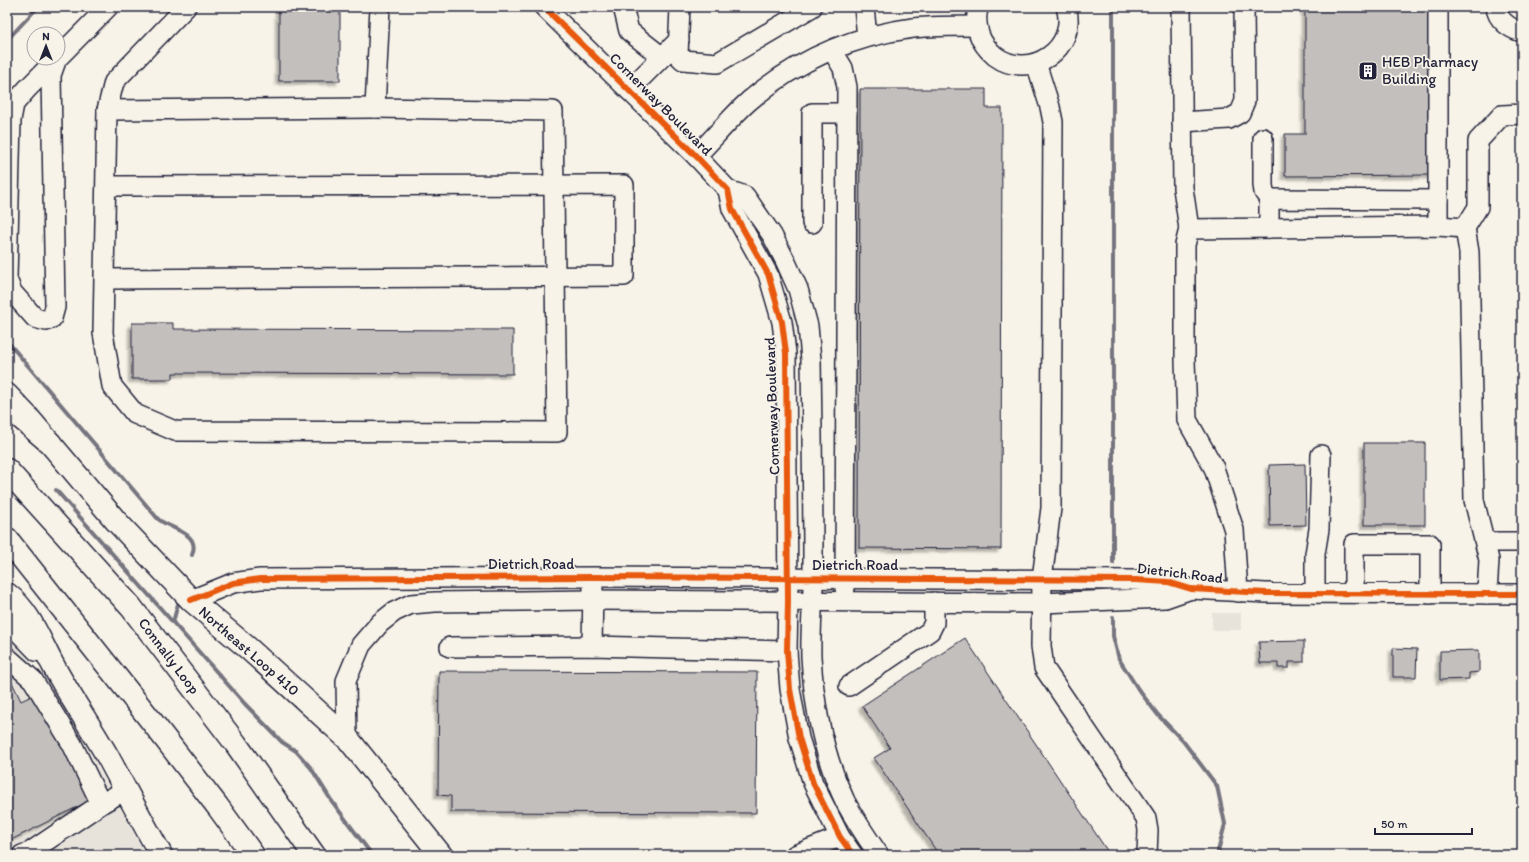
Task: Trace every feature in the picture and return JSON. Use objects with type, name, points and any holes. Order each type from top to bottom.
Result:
[{"type":"main road","name":"Northeast Loop 410","points":[[7,395],[116,521],[191,600],[249,649],[347,738],[441,855]]},
{"type":"main road","points":[[7,406],[50,443]]},
{"type":"main road","name":"Connally Loop","points":[[7,470],[131,607],[236,744],[313,852]]},
{"type":"main road","points":[[7,539],[218,807],[253,855]]},
{"type":"main road","points":[[7,594],[16,601],[26,613],[56,670],[126,790],[161,855]]},
{"type":"main road","points":[[7,618],[56,670]]},
{"type":"main road","points":[[218,807],[244,855]]},
{"type":"street","points":[[66,51],[108,7]]},
{"type":"street","points":[[108,110],[375,108],[554,111],[557,432],[175,431],[135,414],[112,386],[103,333],[108,110],[114,82],[186,7]]},
{"type":"street","points":[[375,108],[380,7]]},
{"type":"street","name":"Cornerway Boulevard","points":[[544,7],[696,156],[728,190],[745,196],[772,235],[798,289],[808,326],[811,360],[814,578],[811,657],[819,719],[828,758],[845,801],[862,832],[879,855]]},
{"type":"street","points":[[624,7],[629,30],[662,57]]},
{"type":"street","points":[[680,7],[678,55],[683,60],[717,63],[812,7]]},
{"type":"street","points":[[864,7],[867,37]]},
{"type":"street","points":[[979,7],[977,26],[981,40],[989,51],[1001,60],[1014,65],[1029,65],[1043,61],[1054,53],[1063,41],[1068,28],[1068,13],[1066,7]]},
{"type":"street","points":[[1181,7],[1183,188],[1188,228],[1185,245],[1185,360],[1187,420],[1214,468],[1234,530],[1238,592]]},
{"type":"street","points":[[1182,122],[1229,119],[1240,113],[1245,101],[1244,7]]},
{"type":"street","points":[[1438,7],[1438,226]]},
{"type":"street","points":[[1496,7],[1497,12],[1504,23],[1522,32]]},
{"type":"street","points":[[696,156],[748,102],[772,83],[798,66],[832,50],[867,37],[914,28],[977,26]]},
{"type":"street","points":[[629,90],[679,40]]},
{"type":"street","points":[[832,50],[843,68],[847,87],[845,602]]},
{"type":"street","points":[[56,61],[51,75],[55,307],[52,318],[46,322],[35,318],[12,292],[7,279],[11,120],[14,104],[56,61]]},
{"type":"street","points":[[1036,63],[1053,122],[1051,508],[1042,579],[1041,646],[1044,668],[1146,818],[1148,830],[1147,855]]},
{"type":"street","points":[[812,223],[812,113],[847,113]]},
{"type":"street","points":[[1487,594],[1489,560],[1474,500],[1469,252],[1465,228],[1478,207],[1478,141],[1502,115],[1522,114]]},
{"type":"street","points":[[1263,138],[1263,185],[1264,192],[1269,198],[1269,228]]},
{"type":"street","points":[[105,279],[555,275],[624,276],[624,185],[107,186]]},
{"type":"street","name":"Cornerway Boulevard","points":[[728,190],[732,209],[768,274],[782,322],[786,353],[787,384],[787,651],[790,688],[799,738],[813,783],[840,837],[853,855]]},
{"type":"street","points":[[1269,198],[1438,200]]},
{"type":"street","points":[[1188,228],[1438,226],[1465,228]]},
{"type":"street","points":[[1315,593],[1316,554],[1319,529],[1321,455]]},
{"type":"street","points":[[1485,542],[1522,542]]},
{"type":"street","points":[[1354,593],[1354,544],[1430,544],[1430,594]]},
{"type":"street","points":[[592,646],[593,577]]},
{"type":"street","name":"Dietrich Road","points":[[191,600],[234,583],[260,579],[593,577],[845,577],[1136,580],[1168,582],[1191,589],[1238,592],[1522,594]]},
{"type":"street","points":[[410,578],[412,604]]},
{"type":"street","name":"Dietrich Road","points":[[347,738],[346,682],[361,646],[380,623],[394,612],[412,604],[435,602],[592,600],[1041,603],[1165,598],[1191,589]]},
{"type":"street","points":[[849,686],[930,631],[934,623],[934,602]]},
{"type":"street","points":[[450,646],[592,646],[787,651]]},
{"type":"street","points":[[7,657],[33,680],[72,744],[101,804]]},
{"type":"street","points":[[38,688],[56,670]]},
{"type":"street","points":[[22,855],[30,852],[101,804],[126,790]]},
{"type":"street","points":[[795,855],[840,837]]},
{"type":"shaded area","points":[[1212,613],[1241,613],[1241,630],[1212,630]]},
{"type":"shaded area","points":[[7,627],[75,726],[146,855],[7,855]]},
{"type":"building","points":[[279,7],[340,7],[340,81],[279,81]]},
{"type":"building","name":"HEB Pharmacy Building","points":[[1305,7],[1431,7],[1432,175],[1285,176],[1285,134],[1305,134]]},
{"type":"building","points":[[860,89],[986,89],[986,108],[1002,108],[1001,549],[859,548]]},
{"type":"building","points":[[132,323],[173,323],[173,329],[513,330],[513,374],[173,373],[173,379],[132,379]]},
{"type":"building","points":[[1364,443],[1425,443],[1425,525],[1364,525]]},
{"type":"building","points":[[1305,464],[1306,525],[1270,526],[1269,465]]},
{"type":"building","points":[[965,638],[1110,855],[939,855],[874,758],[890,748],[862,706]]},
{"type":"building","points":[[1304,641],[1304,662],[1289,662],[1289,668],[1278,668],[1278,663],[1260,663],[1259,642]]},
{"type":"building","points":[[1393,648],[1417,649],[1416,677],[1393,677]]},
{"type":"building","points":[[1479,650],[1479,672],[1469,673],[1469,679],[1440,680],[1440,651]]},
{"type":"building","points":[[439,671],[757,672],[756,813],[451,812],[451,796],[438,795]]},
{"type":"building","points":[[7,672],[21,701],[38,693],[91,800],[11,840],[7,831]]},
{"type":"waterway","points":[[7,40],[38,7]]},
{"type":"waterway","points":[[1113,7],[1113,563]]},
{"type":"waterway","points":[[7,341],[158,519],[189,536],[194,547],[192,555]]},
{"type":"waterway","points":[[56,490],[245,704],[282,742],[296,751],[311,768],[331,800],[372,855]]},
{"type":"waterway","points":[[173,622],[178,604]]},
{"type":"waterway","points":[[1113,617],[1113,636],[1119,659],[1138,689],[1158,715],[1183,741],[1217,786],[1225,824],[1217,855]]},
{"type":"cycle path","points":[[544,7],[696,156],[728,190],[732,209],[768,274],[782,322],[786,353],[787,651],[790,689],[799,738],[813,783],[840,837],[853,855]]},
{"type":"cycle path","points":[[191,600],[233,583],[260,579],[593,577],[1136,580],[1168,582],[1191,589],[1266,593],[1522,594]]},
{"type":"place","name":"HEB Pharmacy Building","points":[[1368,71]]}]
